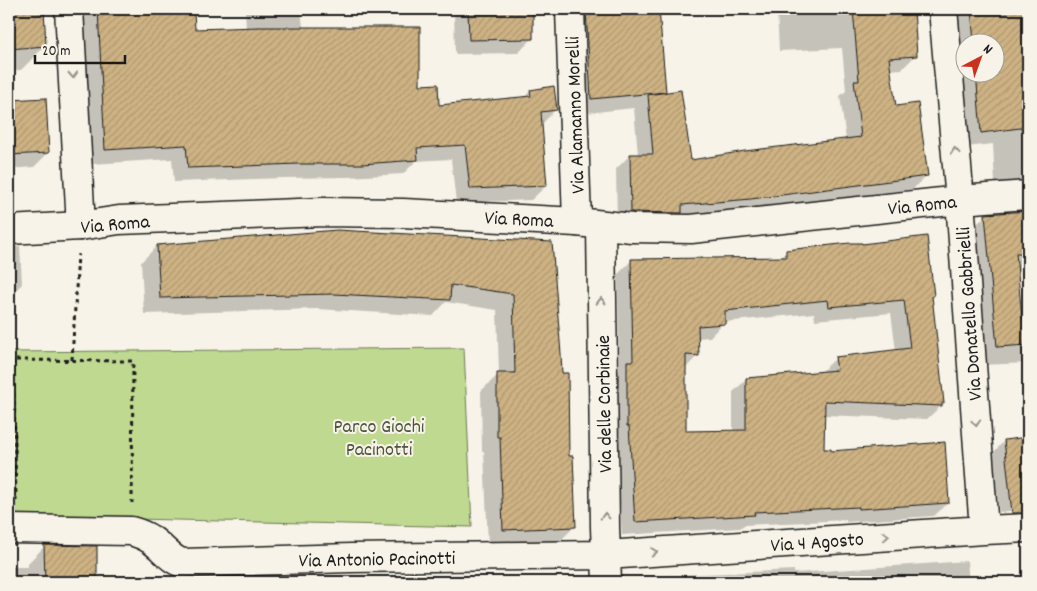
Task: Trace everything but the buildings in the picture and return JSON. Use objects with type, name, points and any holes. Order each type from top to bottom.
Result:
[{"type":"street","points":[[70,9],[80,226]]},
{"type":"street","name":"Via Alamanno Morelli","points":[[570,9],[589,223]]},
{"type":"street","name":"Via Donatello Gabbrielli","points":[[943,9],[960,200],[984,530]]},
{"type":"street","name":"Via Roma","points":[[9,230],[80,226],[119,220],[323,212],[403,213],[589,223],[632,228],[691,229],[960,200],[1028,195]]},
{"type":"street","name":"Via delle Corbinaie","points":[[589,223],[607,582]]},
{"type":"street","name":"Via 4 Agosto","points":[[606,555],[1028,528]]},
{"type":"street","name":"Via Antonio Pacinotti","points":[[13,529],[131,532],[141,534],[178,562],[183,563],[351,558],[606,555]]},
{"type":"path","points":[[72,360],[80,226]]},
{"type":"path","points":[[13,529],[13,360],[133,361],[131,532]]},
{"type":"green space","name":"Parco Giochi Pacinotti","points":[[464,348],[472,527],[9,516],[9,352]]}]
